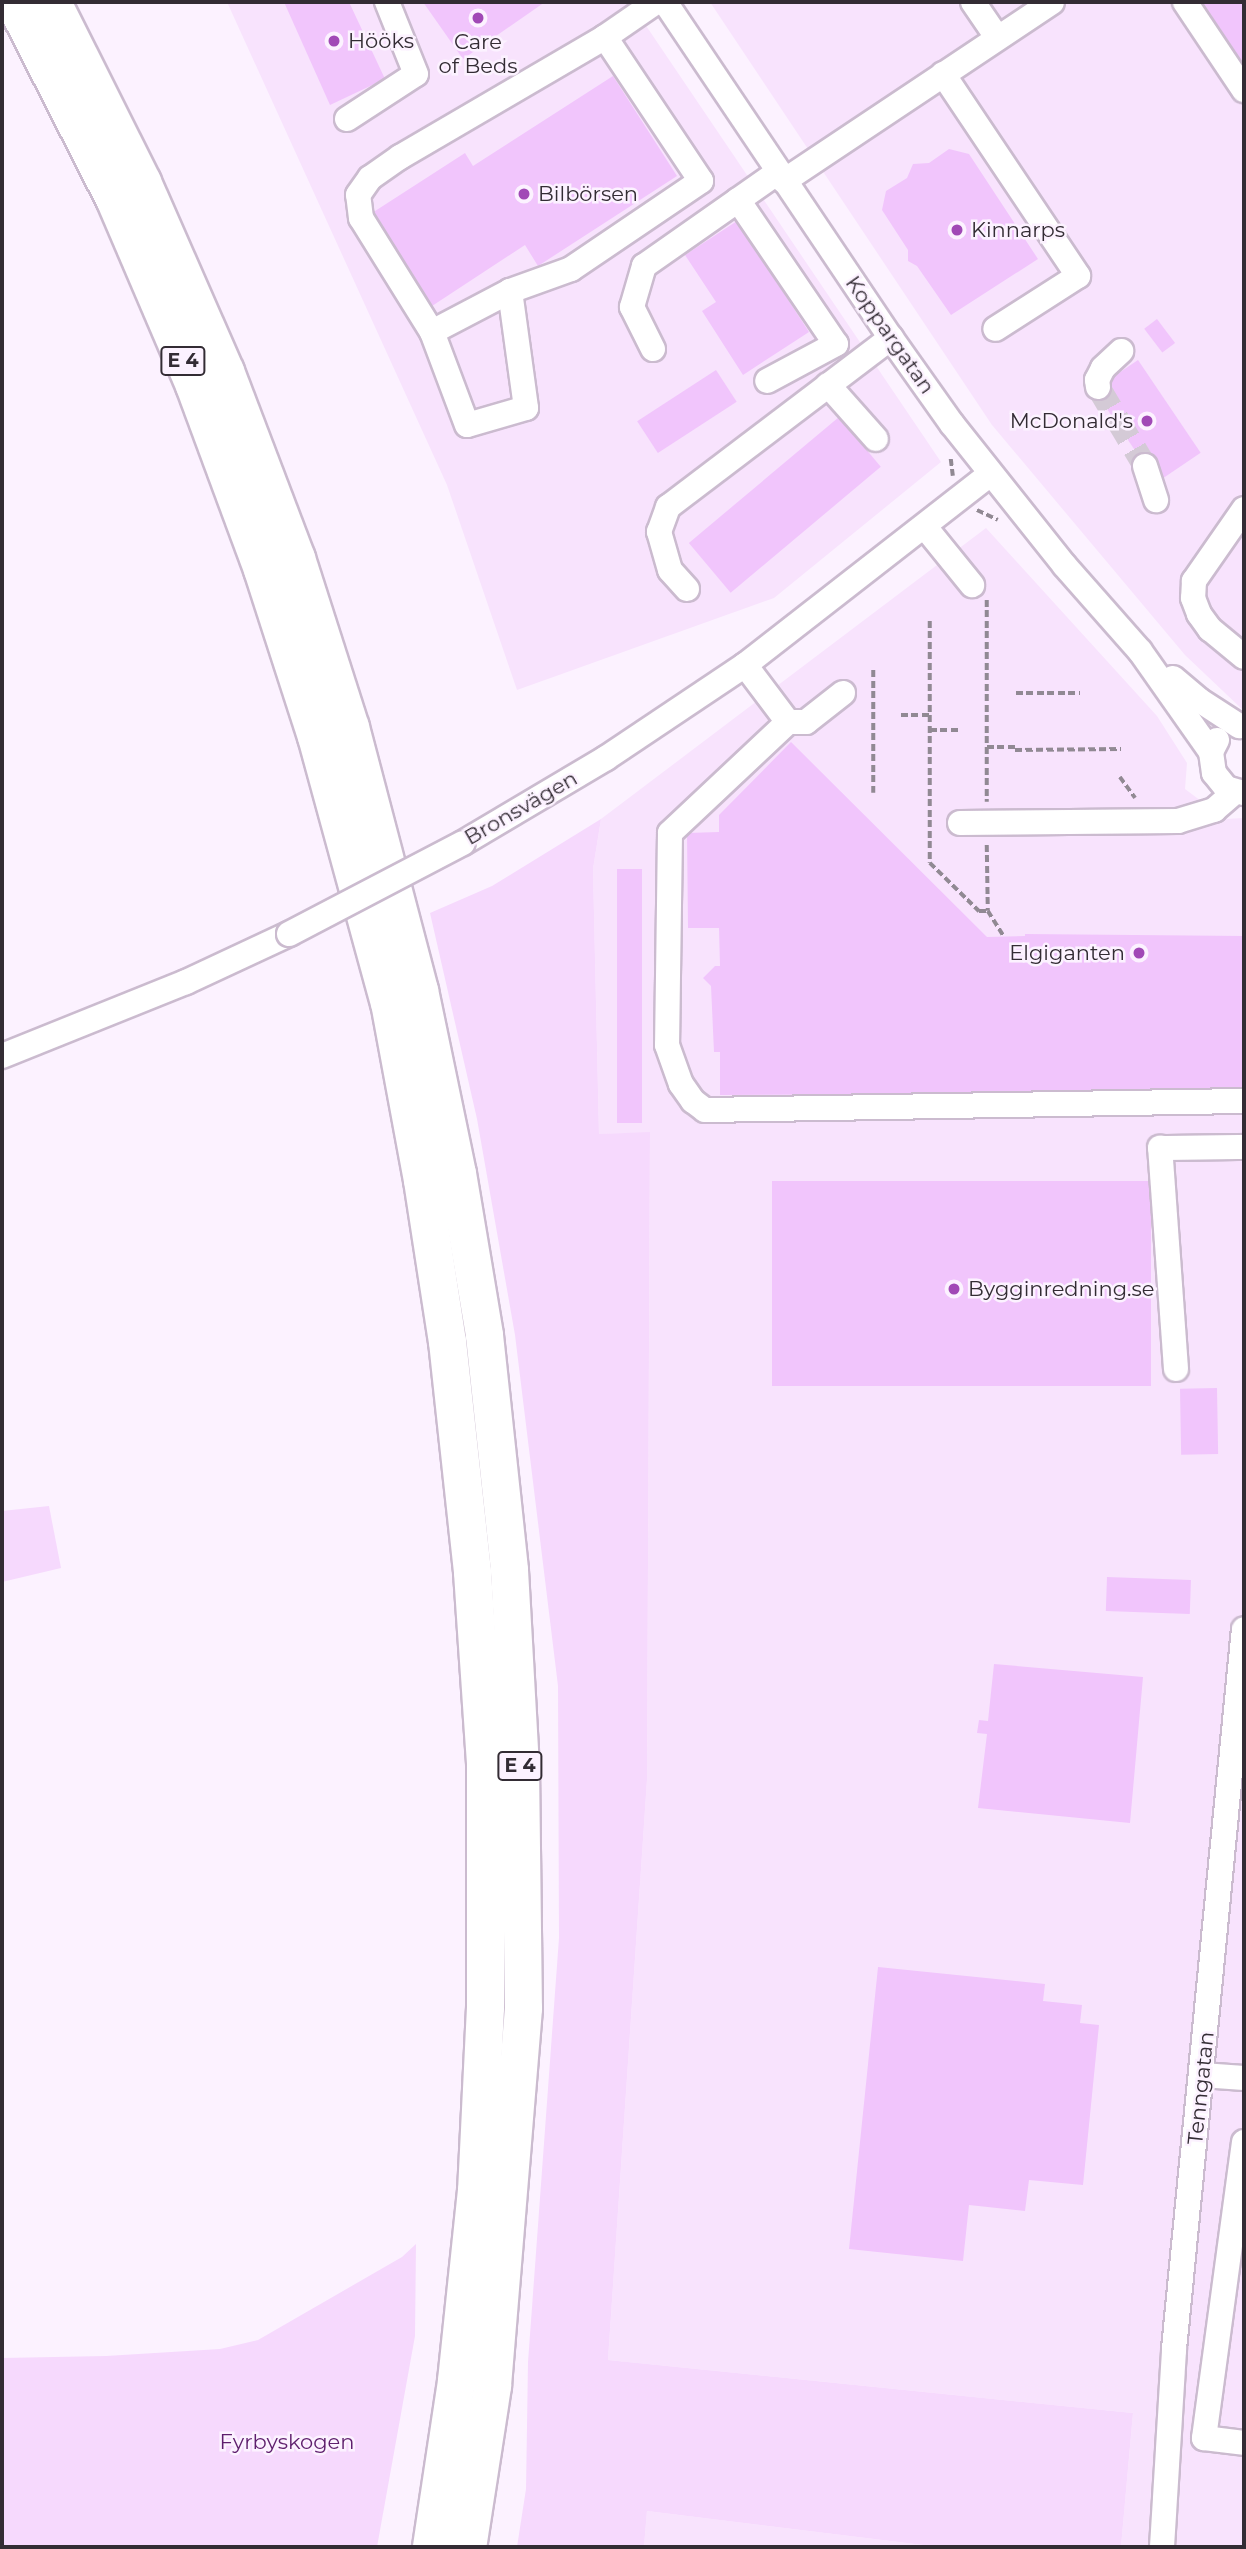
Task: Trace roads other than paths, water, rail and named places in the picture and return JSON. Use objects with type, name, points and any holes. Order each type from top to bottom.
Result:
[{"type":"highway","name":"E 4","points":[[14,2],[114,198],[194,385],[262,569],[316,736],[385,989],[422,1180],[447,1341],[471,1559],[485,1763],[485,2007],[476,2190],[456,2381],[431,2547]]},
{"type":"highway","name":"E 4","points":[[52,2],[76,45],[142,182],[225,371],[296,558],[350,727],[419,990],[457,1173],[484,1335],[509,1570],[520,1766],[523,2008],[510,2201],[492,2386],[467,2547]]},
{"type":"highway","points":[[60,2],[76,45]]},
{"type":"street","points":[[347,119],[416,74],[387,2]]},
{"type":"street","points":[[510,291],[526,408],[467,425],[432,332],[361,218],[358,195],[370,178],[421,144],[605,37],[656,2]]},
{"type":"street","name":"Koppargatan","points":[[666,2],[891,338],[990,474],[1140,651],[1212,763],[1219,781],[1240,792]]},
{"type":"street","points":[[973,2],[998,37]]},
{"type":"street","points":[[653,349],[632,307],[644,266],[738,200],[781,177],[1052,2]]},
{"type":"street","points":[[1185,2],[1244,90]]},
{"type":"street","points":[[432,332],[510,291],[570,269],[701,180],[605,37]]},
{"type":"street","points":[[943,74],[1078,276],[995,329]]},
{"type":"street","points":[[738,200],[836,344],[766,381]]},
{"type":"street","points":[[687,589],[670,570],[659,532],[668,507],[891,338]]},
{"type":"street","points":[[1098,387],[1097,380],[1103,368],[1121,351]]},
{"type":"street","points":[[828,385],[876,439]]},
{"type":"street","points":[[1145,466],[1156,500]]},
{"type":"street","name":"Bronsvägen","points":[[2,1056],[186,982],[289,934],[463,843],[606,758],[745,665],[990,474]]},
{"type":"street","points":[[1244,509],[1194,581],[1193,598],[1199,614],[1210,629],[1244,657]]},
{"type":"street","points":[[925,527],[980,587]]},
{"type":"street","name":"Koppargatan","points":[[1140,651],[1199,700],[1242,726]]},
{"type":"street","points":[[745,665],[788,722]]},
{"type":"street","points":[[843,693],[806,722],[788,722],[670,833],[667,1045],[681,1084],[693,1101],[705,1110],[1244,1101]]},
{"type":"street","points":[[1193,817],[1209,796],[1212,763],[1221,735],[1242,726]]},
{"type":"street","points":[[960,823],[1178,821],[1214,810],[1240,792]]},
{"type":"street","points":[[1176,1369],[1160,1148],[1244,1147]]},
{"type":"street","name":"Tenngatan","points":[[1162,2547],[1174,2349],[1244,1629]]},
{"type":"street","points":[[1202,2075],[1244,2078]]},
{"type":"street","points":[[1244,2142],[1205,2438],[1244,2443]]},
{"type":"tunnel","points":[[1098,387],[1145,466]]},
{"type":"place","name":"Care of Beds","points":[[478,18]]},
{"type":"place","name":"Hööks","points":[[334,41]]},
{"type":"place","name":"Bilbörsen","points":[[524,194]]},
{"type":"place","name":"Kinnarps","points":[[957,230]]},
{"type":"place","name":"McDonald's","points":[[1147,421]]},
{"type":"place","name":"Elgiganten","points":[[1139,953]]},
{"type":"place","name":"Bygginredning.se","points":[[954,1289]]},
{"type":"park label","name":"Fyrbyskogen","points":[[287,2442]]}]
